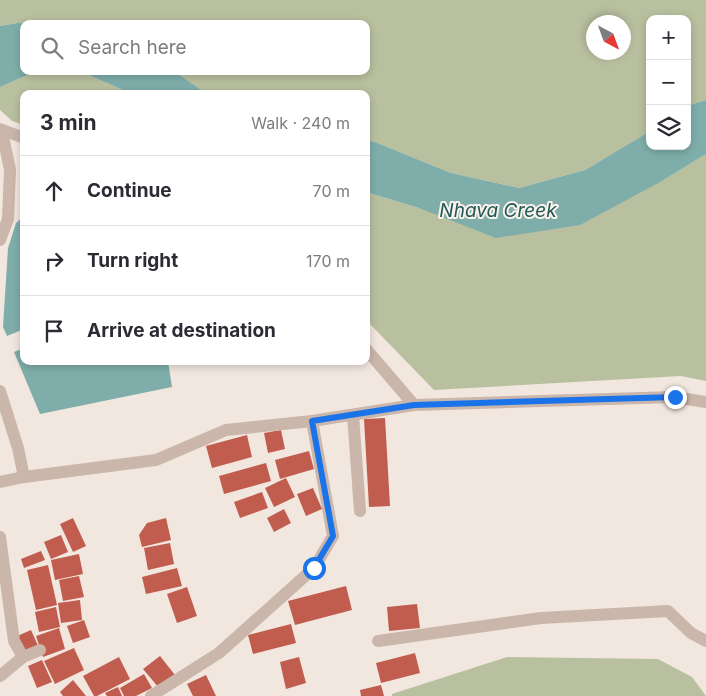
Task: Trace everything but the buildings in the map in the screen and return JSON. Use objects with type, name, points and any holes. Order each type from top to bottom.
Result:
[{"type":"street","points":[[1,130],[20,137]]},
{"type":"street","points":[[0,240],[8,218],[10,170],[1,130]]},
{"type":"street","points":[[370,354],[414,405]]},
{"type":"street","points":[[0,391],[18,448],[24,477]]},
{"type":"street","points":[[0,482],[24,477],[156,460],[226,430],[312,421],[414,405],[675,397],[706,402]]},
{"type":"street","points":[[353,415],[360,511]]},
{"type":"street","points":[[151,696],[219,653],[314,568],[333,536],[312,421]]},
{"type":"street","points":[[0,537],[14,641],[23,657]]},
{"type":"street","points":[[378,641],[541,618],[668,611],[691,633],[706,641]]},
{"type":"street","points":[[0,676],[23,657],[40,650]]},
{"type":"green space","points":[[0,0],[706,0],[706,100],[691,105],[691,15],[646,15],[646,133],[585,170],[519,188],[451,173],[370,141],[370,90],[201,90],[180,75],[370,75],[370,20],[20,20],[20,23],[0,26]]},
{"type":"green space","points":[[27,75],[89,75],[123,90],[20,90],[20,124],[12,121],[0,110],[0,87]]},
{"type":"green space","points":[[706,154],[706,381],[681,376],[434,390],[370,324],[370,193],[419,208],[662,181]]},
{"type":"green space","points":[[507,657],[658,659],[692,677],[706,696],[392,696],[392,694]]},
{"type":"water","points":[[20,23],[20,75],[27,75],[0,87],[0,26]]},
{"type":"water","points":[[89,75],[180,75],[201,90],[123,90]]},
{"type":"water","name":"Nhava Creek","points":[[706,100],[706,154],[662,181],[580,225],[496,238],[419,208],[370,193],[370,141],[451,173],[519,188],[585,170],[646,133],[646,150],[691,150],[691,105]]},
{"type":"water","points":[[20,220],[20,331],[7,336],[3,327],[8,248],[16,223]]},
{"type":"water","points":[[20,350],[20,365],[169,365],[172,387],[40,414],[14,352]]},
{"type":"route","points":[[314,568],[333,536],[312,421],[414,405],[675,397]]}]
